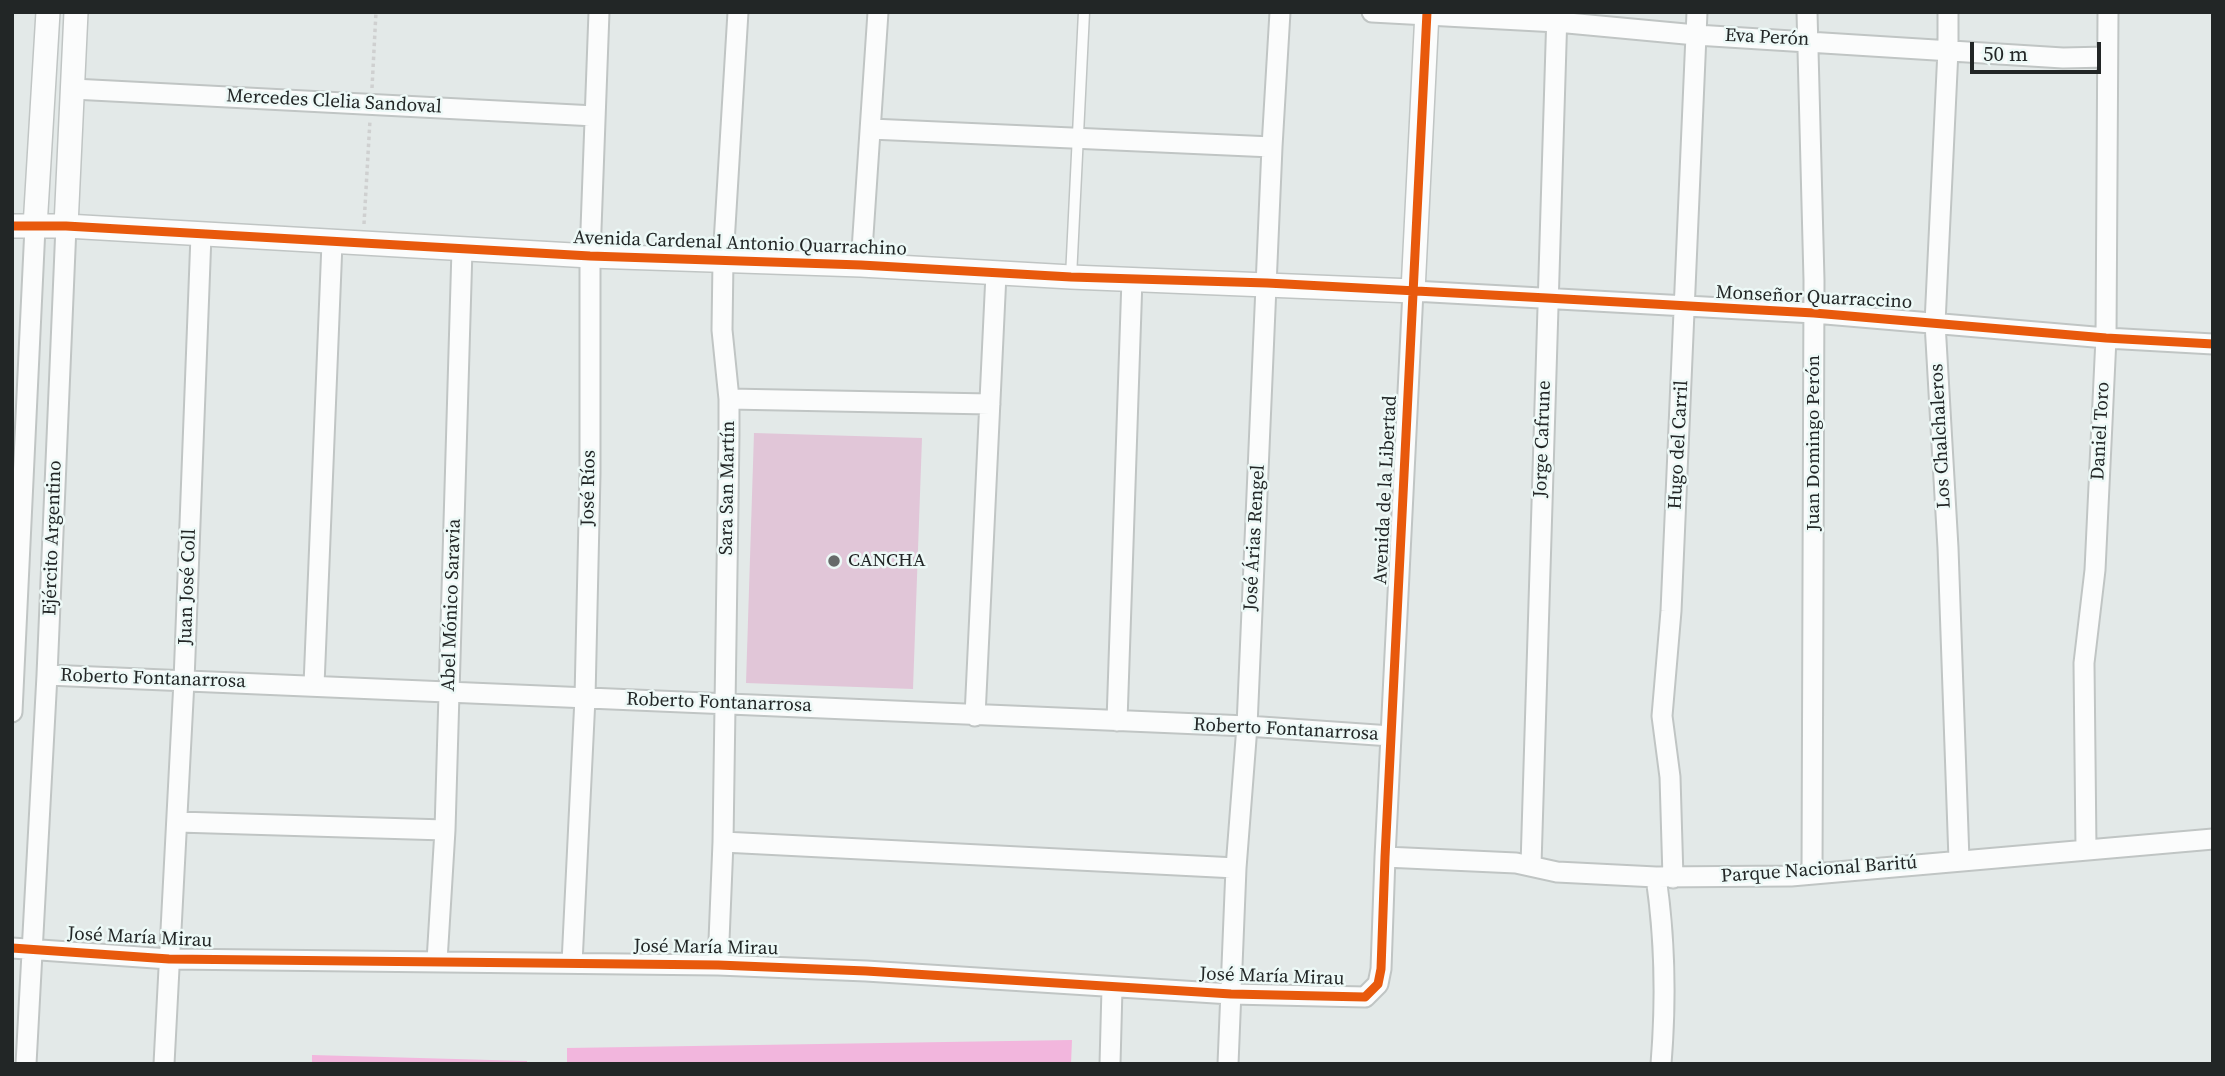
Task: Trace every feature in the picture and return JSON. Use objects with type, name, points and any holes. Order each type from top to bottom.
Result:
[{"type":"street","name":"Ejército Argentino","points":[[12,712],[14,605],[48,12]]},
{"type":"street","name":"Ejército Argentino","points":[[26,1064],[22,949],[47,675],[76,12]]},
{"type":"street","name":"José Ríos","points":[[572,963],[585,698],[590,474],[590,256],[599,12]]},
{"type":"street","name":"Sara San Martín","points":[[718,965],[723,842],[729,399],[722,330],[723,260],[738,12]]},
{"type":"street","points":[[861,265],[878,12]]},
{"type":"street","name":"José Árias Rengel","points":[[1228,1064],[1236,868],[1247,726],[1280,12]]},
{"type":"street","name":"Eva Perón","points":[[1372,12],[1557,17],[1696,35],[2063,58],[2107,57]]},
{"type":"street","name":"Hugo del Carril","points":[[1661,1064],[1662,917],[1670,777],[1662,716],[1671,611],[1697,12]]},
{"type":"street","name":"Juan Domingo Perón","points":[[1807,12],[1814,313],[1812,874]]},
{"type":"street","name":"Los Chalchaleros","points":[[1948,12],[1935,323],[1948,548],[1959,860]]},
{"type":"street","name":"Daniel Toro","points":[[2086,849],[2084,663],[2095,570],[2106,338],[2108,12]]},
{"type":"street","name":"Avenida de la Libertad","points":[[1381,969],[1427,14]]},
{"type":"street","name":"Jorge Cafrune","points":[[1531,865],[1557,17]]},
{"type":"street","name":"Mercedes Clelia Sandoval","points":[[73,89],[595,116]]},
{"type":"street","points":[[871,130],[1272,147]]},
{"type":"street","points":[[12,226],[66,226]]},
{"type":"street","name":"Avenida Cardenal Antonio Quarrachino","points":[[66,226],[590,256],[861,265],[1071,278],[1413,291]]},
{"type":"street","name":"Juan José Coll","points":[[164,1064],[178,822],[201,235]]},
{"type":"street","points":[[314,685],[332,243]]},
{"type":"street","name":"Abel Mónico Saravia","points":[[437,961],[450,692],[462,249]]},
{"type":"street","points":[[975,716],[996,274]]},
{"type":"street","points":[[1117,721],[1132,279]]},
{"type":"street","name":"Monseñor Quarraccino","points":[[1413,291],[1814,313],[2106,338],[2213,344]]},
{"type":"street","points":[[729,399],[990,404]]},
{"type":"street","name":"Roberto Fontanarrosa","points":[[47,675],[724,702],[975,716],[1247,726],[1391,736]]},
{"type":"street","points":[[178,822],[445,830]]},
{"type":"street","name":"Parque Nacional Baritú","points":[[1385,858],[1531,865],[1557,872],[1665,877],[1812,874],[2213,839]]},
{"type":"street","points":[[723,842],[1236,868]]},
{"type":"street","name":"José María Mirau","points":[[22,949],[169,958],[718,965],[866,971],[1231,994],[1365,997],[1378,984],[1381,969]]},
{"type":"street","points":[[1110,1064],[1112,988]]},
{"type":"lane","points":[[1071,278],[1084,12]]},
{"type":"path","points":[[363,244],[376,12]]},
{"type":"shaded area","name":"CANCHA","points":[[754,433],[922,438],[913,689],[746,683]]},
{"type":"shaded area","points":[[1072,1040],[1071,1064],[567,1064],[567,1048]]},
{"type":"shaded area","points":[[312,1055],[527,1061],[527,1064],[312,1064]]},
{"type":"cycle path","points":[[12,948],[169,959],[718,965],[866,971],[1231,994],[1365,997],[1378,984],[1381,969],[1427,12]]},
{"type":"cycle path","points":[[12,226],[66,226],[590,256],[861,265],[1547,298],[1814,313],[2106,338],[2213,344]]},
{"type":"place","name":"CANCHA","points":[[834,561]]}]
